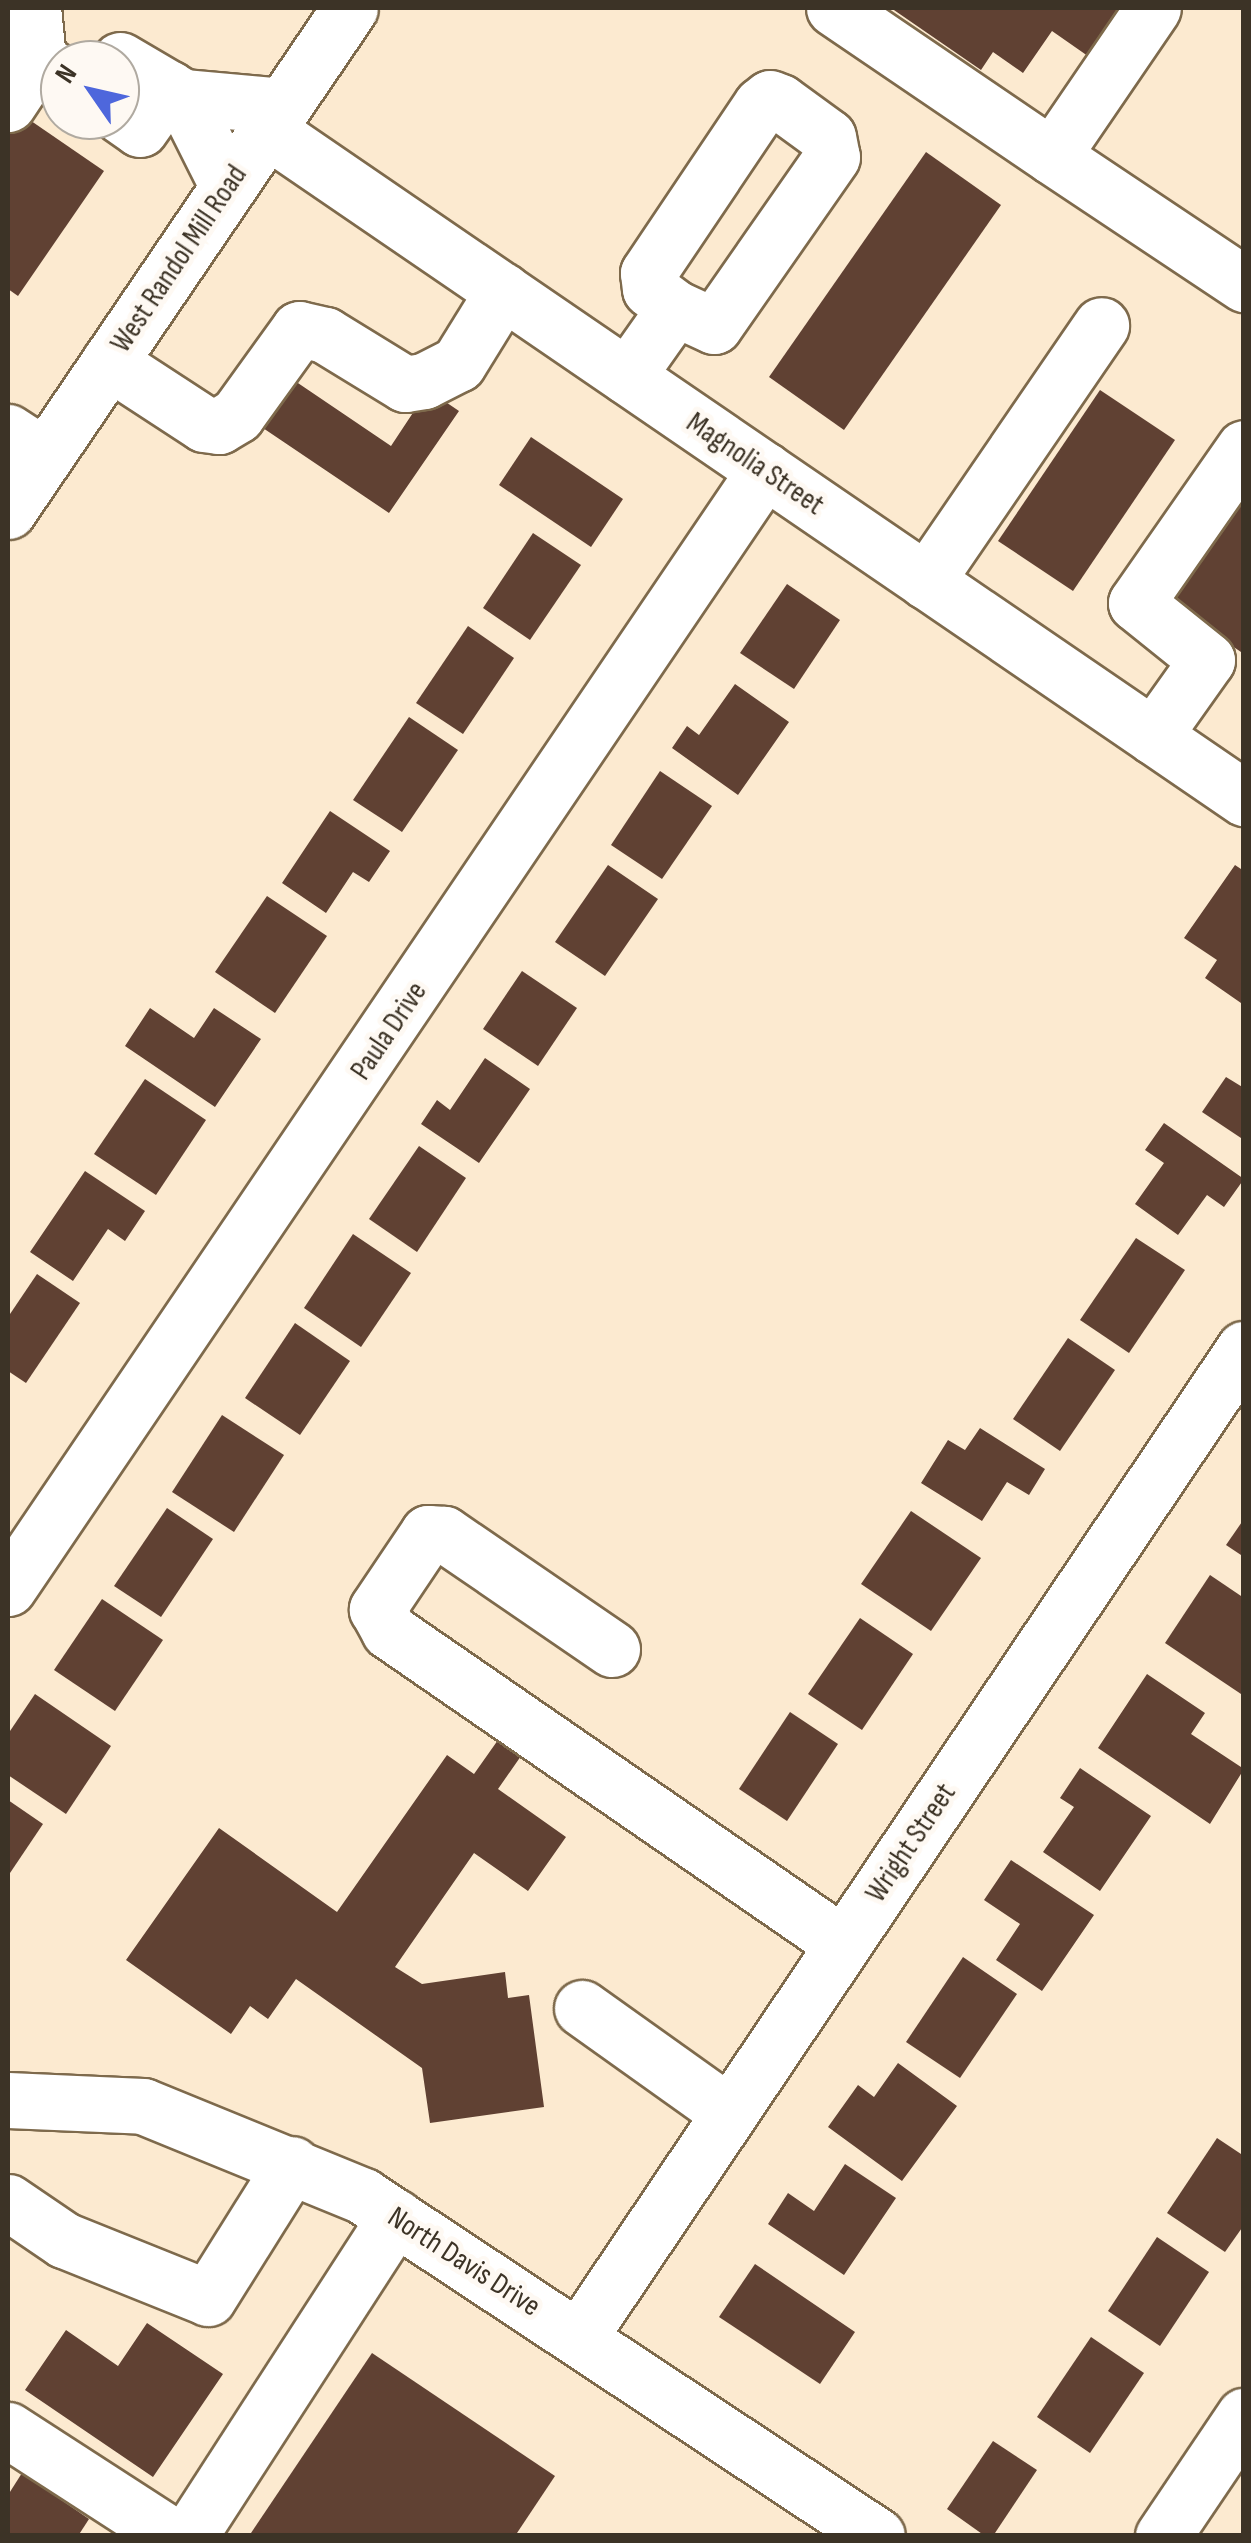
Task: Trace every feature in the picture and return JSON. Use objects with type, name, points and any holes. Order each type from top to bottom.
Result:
[{"type":"street","name":"West Randol Mill Road","points":[[8,511],[26,444],[109,362],[350,8]]},
{"type":"street","points":[[834,8],[1244,284]]},
{"type":"street","points":[[1052,156],[1154,8]]},
{"type":"street","points":[[8,104],[40,53]]},
{"type":"street","points":[[140,72],[176,93],[275,118]]},
{"type":"street","points":[[140,129],[176,93]]},
{"type":"street","points":[[176,93],[228,187]]},
{"type":"street","name":"Magnolia Street","points":[[275,118],[503,291],[1244,798]]},
{"type":"street","points":[[109,362],[204,424],[219,426],[236,415],[300,329],[325,335],[406,384],[424,382],[458,364],[503,291]]},
{"type":"street","points":[[627,376],[675,308]]},
{"type":"street","points":[[926,581],[1102,325]]},
{"type":"street","points":[[1153,736],[1207,660],[1136,603],[1244,448]]},
{"type":"street","name":"Paula Drive","points":[[8,1588],[765,470]]},
{"type":"street","name":"Wright Street","points":[[579,2337],[1244,1349]]},
{"type":"street","points":[[612,1649],[444,1534],[428,1534],[378,1609],[390,1631],[843,1944]]},
{"type":"street","points":[[582,2008],[729,2113]]},
{"type":"street","name":"North Davis Drive","points":[[8,2106],[143,2106],[292,2164],[395,2218],[877,2536]]},
{"type":"street","points":[[8,2202],[64,2240],[208,2298],[292,2164]]},
{"type":"street","points":[[189,2536],[395,2218]]},
{"type":"street","points":[[1163,2536],[1244,2416]]},
{"type":"street","points":[[8,2430],[172,2536]]},
{"type":"building","points":[[891,8],[1132,8],[1095,61],[1052,31],[1023,73],[993,52],[981,70]]},
{"type":"building","points":[[21,114],[40,127],[40,140],[59,140],[104,171],[18,296],[8,289],[8,133]]},
{"type":"building","points":[[926,152],[1001,205],[844,430],[769,377]]},
{"type":"building","points":[[292,379],[391,446],[428,390],[459,411],[389,513],[260,426]]},
{"type":"building","points":[[1100,390],[1175,440],[1073,591],[998,541]]},
{"type":"building","points":[[531,437],[623,499],[591,547],[499,485]]},
{"type":"building","points":[[1244,497],[1244,654],[1171,605]]},
{"type":"building","points":[[533,533],[581,565],[530,640],[483,608]]},
{"type":"building","points":[[787,584],[840,620],[794,689],[740,653]]},
{"type":"building","points":[[468,626],[514,658],[463,734],[416,703]]},
{"type":"building","points":[[735,684],[789,722],[738,795],[672,748],[687,726],[699,735]]},
{"type":"building","points":[[409,717],[458,750],[402,832],[353,800]]},
{"type":"building","points":[[660,771],[712,806],[662,879],[611,845]]},
{"type":"building","points":[[330,811],[390,851],[369,882],[353,872],[326,913],[282,883]]},
{"type":"building","points":[[608,865],[658,899],[605,976],[555,942]]},
{"type":"building","points":[[1235,865],[1244,871],[1241,1003],[1205,978],[1217,960],[1184,938]]},
{"type":"building","points":[[267,896],[327,936],[275,1013],[215,972]]},
{"type":"building","points":[[522,971],[577,1008],[538,1066],[483,1029]]},
{"type":"building","points":[[150,1008],[194,1038],[214,1008],[261,1039],[215,1107],[125,1046]]},
{"type":"building","points":[[485,1058],[530,1089],[479,1163],[421,1124],[437,1100],[450,1110]]},
{"type":"building","points":[[1226,1077],[1244,1088],[1244,1140],[1202,1112]]},
{"type":"building","points":[[145,1079],[206,1120],[156,1195],[94,1154]]},
{"type":"building","points":[[1164,1123],[1244,1179],[1224,1207],[1207,1195],[1178,1235],[1135,1204],[1164,1163],[1145,1150]]},
{"type":"building","points":[[419,1146],[466,1178],[417,1252],[369,1219]]},
{"type":"building","points":[[85,1171],[145,1211],[125,1241],[108,1229],[73,1281],[30,1252]]},
{"type":"building","points":[[353,1234],[411,1273],[361,1347],[304,1308]]},
{"type":"building","points":[[1136,1238],[1185,1270],[1129,1353],[1080,1320]]},
{"type":"building","points":[[37,1274],[80,1303],[26,1383],[8,1371],[8,1317]]},
{"type":"building","points":[[295,1323],[350,1361],[300,1435],[245,1398]]},
{"type":"building","points":[[1068,1338],[1115,1370],[1060,1451],[1013,1419]]},
{"type":"building","points":[[222,1415],[284,1455],[234,1532],[172,1492]]},
{"type":"building","points":[[980,1428],[1045,1469],[1029,1495],[1007,1482],[982,1521],[921,1483],[948,1440],[965,1450]]},
{"type":"building","points":[[167,1508],[213,1539],[161,1617],[114,1586]]},
{"type":"building","points":[[911,1511],[981,1558],[931,1631],[861,1584]]},
{"type":"building","points":[[1244,1519],[1244,1557],[1226,1545]]},
{"type":"building","points":[[1210,1575],[1244,1598],[1244,1696],[1165,1643]]},
{"type":"building","points":[[102,1599],[163,1640],[115,1711],[54,1670]]},
{"type":"building","points":[[860,1618],[913,1654],[862,1730],[808,1694]]},
{"type":"building","points":[[1147,1674],[1205,1713],[1191,1734],[1244,1769],[1210,1824],[1098,1748]]},
{"type":"building","points":[[35,1694],[111,1746],[66,1814],[8,1775],[8,1734]]},
{"type":"building","points":[[790,1712],[838,1744],[787,1821],[739,1789]]},
{"type":"building","points":[[498,1740],[521,1756],[498,1789],[566,1837],[528,1891],[474,1853],[395,1967],[422,1984],[505,1972],[508,1998],[529,1995],[544,2107],[430,2123],[422,2068],[296,1979],[268,2019],[250,2006],[231,2034],[126,1960],[219,1828],[337,1912],[447,1755],[474,1774]]},
{"type":"building","points":[[1080,1768],[1151,1816],[1100,1891],[1043,1852],[1074,1807],[1060,1798]]},
{"type":"building","points":[[8,1800],[43,1824],[8,1876]]},
{"type":"building","points":[[1011,1860],[1094,1915],[1042,1991],[996,1960],[1020,1924],[984,1900]]},
{"type":"building","points":[[963,1957],[1017,1994],[960,2078],[906,2042]]},
{"type":"building","points":[[898,2063],[957,2106],[902,2181],[828,2127],[858,2085],[874,2097]]},
{"type":"building","points":[[1217,2138],[1244,2156],[1244,2225],[1225,2252],[1167,2213]]},
{"type":"building","points":[[845,2164],[896,2198],[844,2275],[768,2224],[788,2193],[814,2211]]},
{"type":"building","points":[[1157,2237],[1209,2272],[1160,2346],[1108,2311]]},
{"type":"building","points":[[755,2264],[855,2332],[820,2384],[719,2317]]},
{"type":"building","points":[[147,2323],[223,2374],[153,2477],[25,2390],[66,2330],[118,2366]]},
{"type":"building","points":[[1091,2337],[1144,2373],[1090,2453],[1037,2417]]},
{"type":"building","points":[[372,2353],[555,2476],[515,2536],[249,2536]]},
{"type":"building","points":[[993,2441],[1037,2470],[993,2536],[985,2536],[947,2509]]},
{"type":"building","points":[[22,2473],[89,2519],[78,2536],[8,2536],[8,2495]]}]
